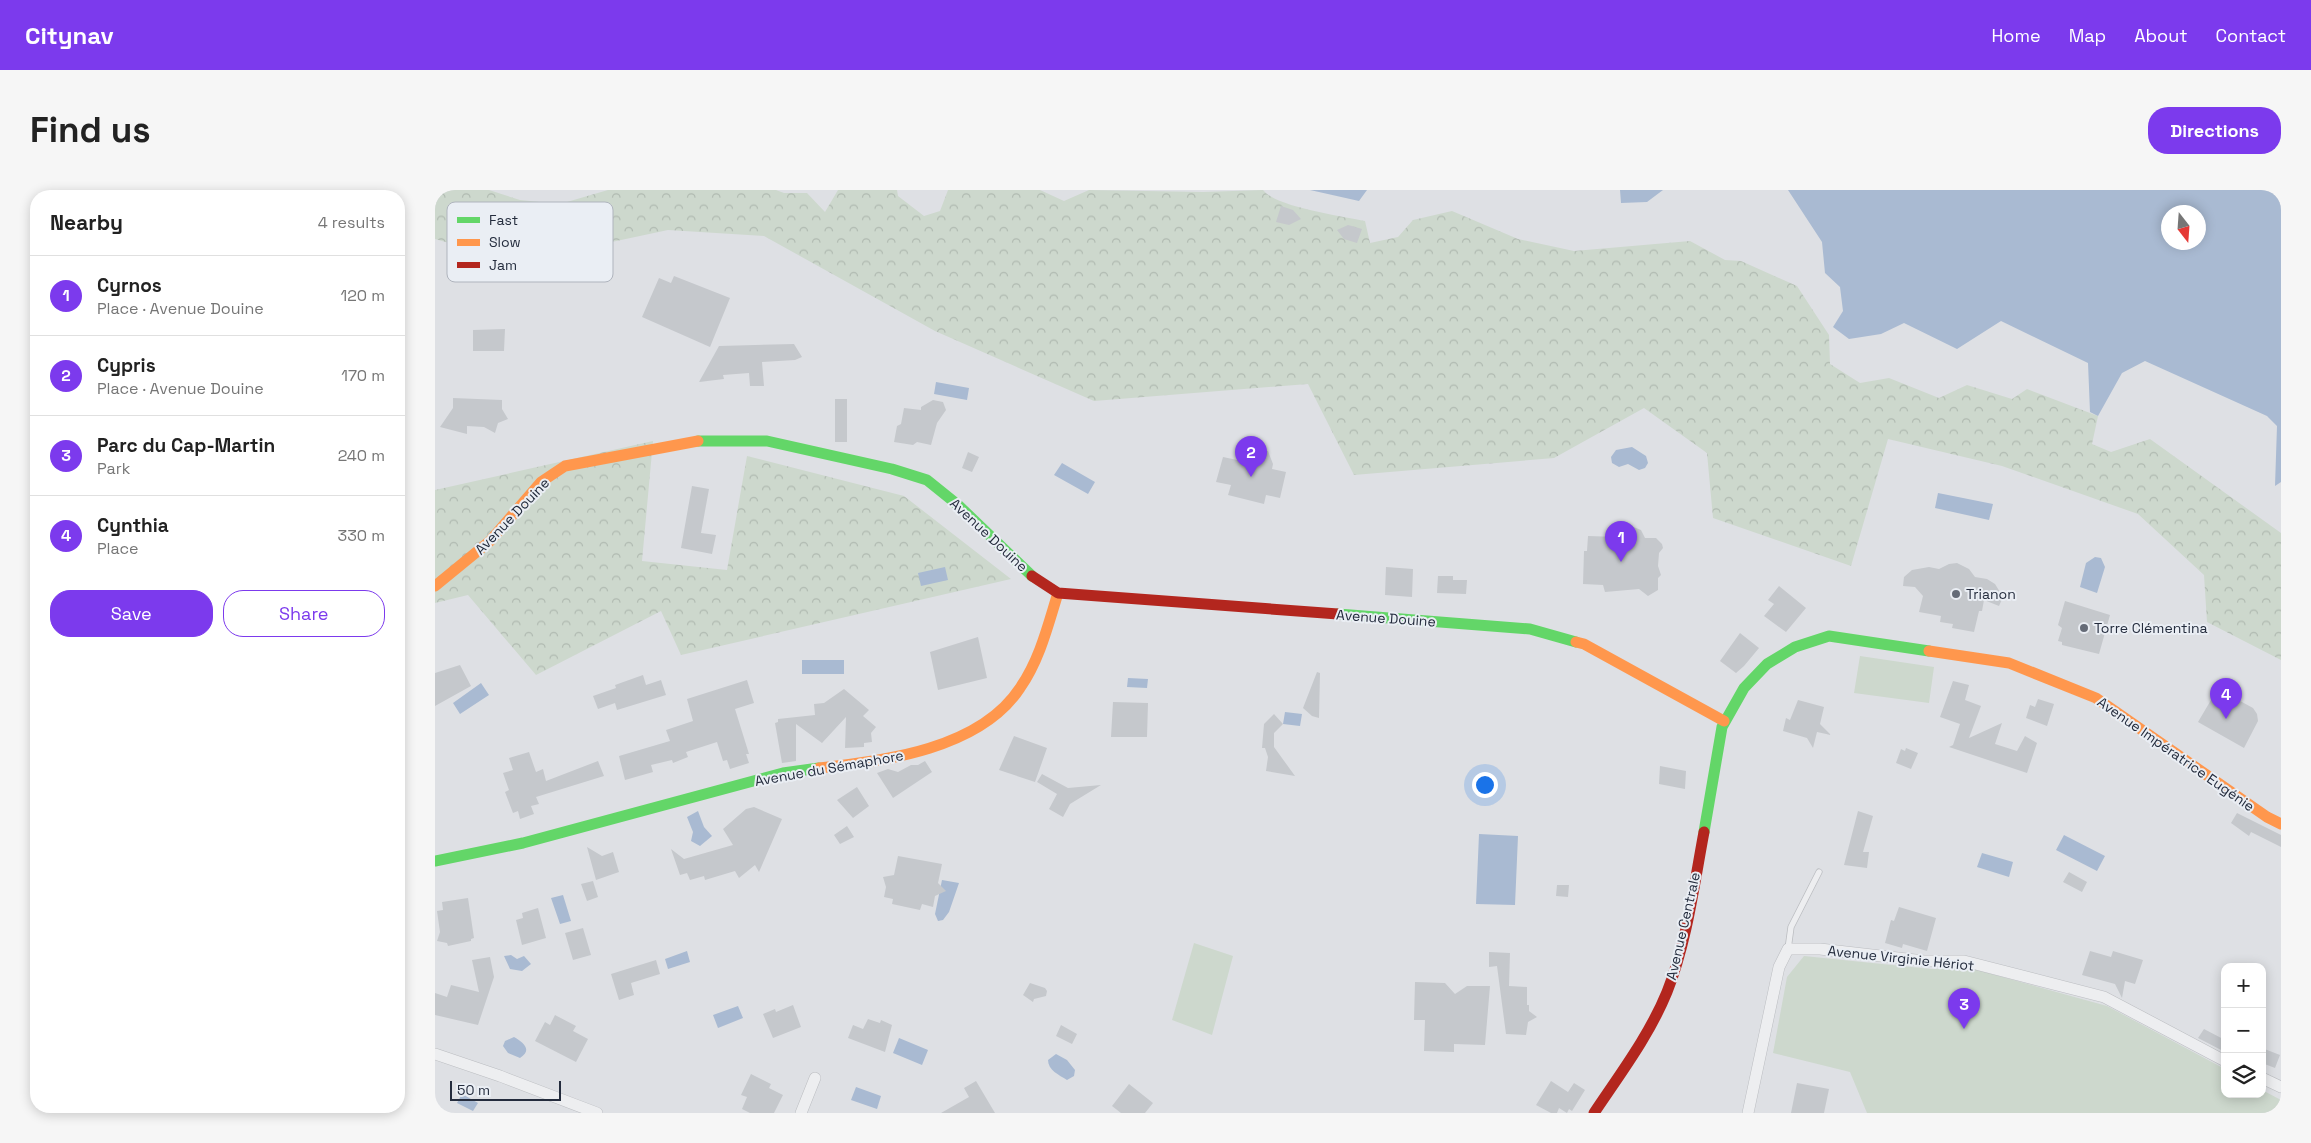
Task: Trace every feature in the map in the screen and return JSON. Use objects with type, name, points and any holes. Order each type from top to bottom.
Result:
[{"type":"street","name":"Avenue Douine","points":[[435,586],[490,541],[541,482],[565,466],[689,441],[767,441],[892,469],[927,480],[958,505],[1009,557],[1034,578],[1058,593],[1530,629],[1584,644],[1724,721]]},
{"type":"street","name":"Avenue du Sémaphore","points":[[435,861],[545,838],[785,773],[861,763],[909,754],[951,741],[995,714],[1023,685],[1038,660],[1058,593]]},
{"type":"street","name":"Avenue Impératrice Eugénie","points":[[1724,721],[1741,692],[1762,666],[1801,642],[1829,636],[2009,663],[2096,698],[2267,817],[2281,824]]},
{"type":"street","name":"Avenue Centrale","points":[[1594,1113],[1657,1015],[1674,973],[1724,721]]},
{"type":"street","name":"Avenue Virginie Hériot","points":[[1788,949],[1820,949],[1924,961],[1963,961],[2104,997],[2221,1058]]},
{"type":"street","points":[[1748,1113],[1779,967],[1788,949]]},
{"type":"street","points":[[435,1054],[500,1076],[597,1113]]},
{"type":"street","points":[[801,1113],[815,1078]]},
{"type":"street","points":[[2266,1080],[2281,1088]]},
{"type":"lane","points":[[1788,949],[1791,927],[1819,872]]},
{"type":"green space","points":[[435,190],[489,190],[520,200],[540,202],[447,202],[447,242],[435,239]]},
{"type":"green space","points":[[608,190],[776,190],[784,193],[807,193],[825,212],[838,190],[897,190],[898,196],[924,216],[940,211],[948,190],[1040,190],[1064,201],[1089,190],[1203,192],[1263,190],[1270,196],[1295,206],[1365,221],[1370,243],[1398,237],[1413,220],[1452,211],[1518,239],[1574,251],[1690,241],[1725,260],[1741,261],[1797,286],[1829,335],[1830,364],[1860,383],[1889,378],[1939,398],[1967,385],[2012,399],[2027,389],[2098,416],[2092,444],[2111,452],[2150,439],[2281,533],[2281,660],[2207,622],[2204,575],[2138,514],[2002,466],[1888,439],[1851,566],[1713,518],[1707,453],[1644,408],[1554,458],[1354,475],[1308,384],[1094,401],[935,331],[764,236],[668,230],[613,242],[613,202],[567,202]]},
{"type":"green space","points":[[653,441],[642,561],[727,570],[747,456],[904,496],[1011,579],[681,655],[661,611],[536,675],[468,595],[435,603],[435,490]]},
{"type":"green space","points":[[1860,656],[1934,667],[1929,703],[1854,693]]},
{"type":"green space","points":[[1194,943],[1233,956],[1212,1035],[1172,1020]]},
{"type":"green space","points":[[1804,956],[1931,969],[1970,968],[2107,1006],[2221,1067],[2221,1098],[2266,1098],[2266,1092],[2281,1100],[2281,1113],[1867,1113],[1850,1072],[1773,1053],[1787,977]]},
{"type":"water","points":[[1310,190],[1367,190],[1359,201]]},
{"type":"water","points":[[1620,190],[1663,190],[1647,202],[1621,203]]},
{"type":"water","points":[[1788,190],[2281,190],[2281,482],[2275,486],[2277,426],[2267,416],[2145,361],[2122,373],[2098,416],[2090,412],[2088,363],[2001,321],[1957,349],[1904,323],[1881,334],[1849,339],[1833,327],[1843,311],[1840,287],[1825,273],[1822,242]]},
{"type":"water","points":[[936,382],[969,388],[967,400],[934,394]]},
{"type":"water","points":[[1632,447],[1646,456],[1648,463],[1645,468],[1639,470],[1628,464],[1619,467],[1612,463],[1611,457],[1616,450]]},
{"type":"water","points":[[1062,463],[1095,482],[1088,494],[1054,475]]},
{"type":"water","points":[[1938,493],[1993,504],[1989,520],[1935,508]]},
{"type":"water","points":[[2095,557],[2101,558],[2105,567],[2097,593],[2080,587],[2086,563]]},
{"type":"water","points":[[945,567],[948,580],[921,586],[918,573]]},
{"type":"water","points":[[802,660],[844,660],[844,674],[802,674]]},
{"type":"water","points":[[1128,678],[1148,679],[1147,688],[1127,687]]},
{"type":"water","points":[[481,683],[489,695],[460,714],[453,703]]},
{"type":"water","points":[[1285,712],[1302,714],[1300,726],[1283,724]]},
{"type":"water","points":[[698,811],[704,827],[712,836],[700,846],[691,841],[693,832],[687,817]]},
{"type":"water","points":[[1479,834],[1518,836],[1515,905],[1476,904]]},
{"type":"water","points":[[2064,835],[2105,856],[2097,871],[2056,850]]},
{"type":"water","points":[[1982,853],[2013,862],[2009,877],[1977,867]]},
{"type":"water","points":[[942,880],[959,883],[949,912],[943,920],[938,921],[935,914]]},
{"type":"water","points":[[563,895],[571,921],[560,924],[551,898]]},
{"type":"water","points":[[687,951],[690,962],[668,969],[665,959]]},
{"type":"water","points":[[511,955],[517,959],[524,956],[531,964],[522,971],[510,969],[504,956]]},
{"type":"water","points":[[738,1006],[743,1018],[718,1028],[713,1015]]},
{"type":"water","points":[[514,1037],[521,1041],[526,1049],[524,1055],[520,1058],[508,1053],[503,1046],[505,1041]]},
{"type":"water","points":[[899,1038],[928,1050],[922,1065],[893,1053]]},
{"type":"water","points":[[1056,1054],[1067,1060],[1075,1070],[1074,1076],[1067,1080],[1050,1067],[1048,1060]]},
{"type":"water","points":[[856,1087],[881,1096],[877,1109],[851,1100]]},
{"type":"water","points":[[462,1094],[478,1103],[473,1111],[457,1103]]},
{"type":"building","points":[[1281,206],[1293,210],[1301,219],[1289,225],[1276,222]]},
{"type":"building","points":[[1348,225],[1362,229],[1357,243],[1344,239],[1337,230]]},
{"type":"building","points":[[674,276],[730,298],[710,347],[642,317],[659,278],[671,283]]},
{"type":"building","points":[[505,329],[504,351],[473,351],[473,330]]},
{"type":"building","points":[[794,344],[802,357],[795,360],[762,362],[764,386],[750,386],[749,373],[723,375],[724,379],[699,382],[719,346]]},
{"type":"building","points":[[453,398],[502,400],[502,409],[508,419],[498,423],[495,433],[484,427],[467,426],[467,434],[440,427],[453,408]]},
{"type":"building","points":[[835,399],[847,399],[847,442],[835,442]]},
{"type":"building","points":[[933,400],[943,402],[946,410],[937,423],[931,445],[917,442],[913,445],[894,442],[897,426],[901,424],[904,408],[921,410],[921,407]]},
{"type":"building","points":[[1248,447],[1268,451],[1273,464],[1272,469],[1286,472],[1280,498],[1266,495],[1264,504],[1228,495],[1231,485],[1216,482],[1223,457],[1237,460]]},
{"type":"building","points":[[968,452],[979,457],[972,472],[962,468]]},
{"type":"building","points":[[692,486],[709,489],[701,533],[716,535],[712,554],[681,548]]},
{"type":"building","points":[[1631,526],[1641,530],[1645,538],[1656,538],[1662,544],[1663,548],[1659,553],[1658,566],[1661,575],[1658,578],[1658,590],[1648,596],[1639,589],[1605,592],[1603,585],[1583,584],[1584,551],[1587,551],[1588,536],[1619,537],[1625,528]]},
{"type":"building","name":"Trianon","points":[[1957,563],[1969,569],[1975,577],[1987,579],[1995,584],[2003,597],[1999,606],[1984,600],[1974,632],[1952,628],[1953,624],[1940,622],[1941,616],[1919,612],[1923,596],[1915,587],[1903,586],[1904,577],[1912,570],[1929,567],[1939,569],[1949,564]]},
{"type":"building","points":[[1386,567],[1413,569],[1412,597],[1385,595]]},
{"type":"building","points":[[1438,576],[1453,576],[1453,580],[1467,580],[1466,594],[1437,593]]},
{"type":"building","points":[[1779,586],[1806,608],[1786,632],[1764,616],[1774,604],[1768,600]]},
{"type":"building","name":"Torre Clémentina","points":[[2065,601],[2110,615],[2099,654],[2062,645],[2062,642],[2058,641],[2062,628],[2058,625]]},
{"type":"building","points":[[1740,633],[1759,648],[1736,673],[1720,661]]},
{"type":"building","points":[[978,637],[987,678],[938,690],[930,652]]},
{"type":"building","points":[[460,665],[471,686],[435,706],[435,673]]},
{"type":"building","points":[[1317,672],[1320,673],[1319,718],[1312,716],[1303,708]]},
{"type":"building","points":[[643,675],[646,685],[661,680],[666,695],[617,710],[615,703],[598,709],[593,696],[616,688],[615,685]]},
{"type":"building","points":[[747,680],[754,703],[735,709],[749,754],[746,754],[749,763],[730,769],[727,760],[723,761],[717,742],[686,752],[688,757],[673,763],[672,760],[651,765],[653,772],[625,780],[619,756],[670,741],[666,730],[693,721],[687,699]]},
{"type":"building","points":[[1953,681],[1969,685],[1965,700],[1981,706],[1969,738],[2002,723],[1995,744],[2017,751],[2025,736],[2037,743],[2027,773],[1949,747],[1953,745],[1960,724],[1940,717]]},
{"type":"building","points":[[844,689],[869,710],[863,716],[876,727],[871,733],[872,742],[864,743],[864,747],[845,748],[846,717],[822,743],[796,724],[796,761],[782,763],[775,723],[778,722],[778,719],[815,715],[814,704],[824,703]]},
{"type":"building","points":[[2218,689],[2253,708],[2257,714],[2258,721],[2244,748],[2198,722],[2211,700],[2214,690]]},
{"type":"building","points":[[2038,699],[2054,704],[2047,726],[2026,718],[2030,705],[2035,707]]},
{"type":"building","points":[[1798,700],[1824,707],[1820,724],[1831,735],[1817,732],[1813,748],[1807,738],[1783,731],[1786,718],[1790,720]]},
{"type":"building","points":[[1113,702],[1148,703],[1147,737],[1111,737]]},
{"type":"building","points":[[1274,714],[1283,724],[1274,733],[1274,747],[1295,776],[1266,771],[1268,757],[1265,748],[1262,748],[1264,724]]},
{"type":"building","points":[[1014,736],[1047,748],[1035,782],[999,770]]},
{"type":"building","points":[[1906,748],[1918,753],[1911,769],[1896,763],[1901,749],[1905,751]]},
{"type":"building","points":[[529,752],[536,772],[543,769],[546,781],[598,761],[604,776],[536,797],[539,804],[531,806],[534,814],[520,819],[518,811],[513,813],[505,792],[509,790],[503,773],[513,770],[509,758]]},
{"type":"building","points":[[925,761],[932,772],[893,798],[877,773],[888,769],[898,772],[911,765],[918,765]]},
{"type":"building","points":[[1660,766],[1686,771],[1685,789],[1659,784]]},
{"type":"building","points":[[1042,774],[1068,788],[1101,785],[1070,804],[1063,817],[1049,809],[1057,794],[1037,782]]},
{"type":"building","points":[[857,787],[869,806],[853,818],[837,800]]},
{"type":"building","points":[[754,807],[782,819],[759,872],[755,865],[739,878],[735,871],[705,880],[704,876],[690,880],[687,873],[680,875],[671,849],[684,859],[733,845],[723,829],[746,809]]},
{"type":"building","points":[[1858,811],[1873,816],[1863,852],[1869,852],[1867,868],[1844,865]]},
{"type":"building","points":[[2237,813],[2281,835],[2281,847],[2251,832],[2249,836],[2231,823]]},
{"type":"building","points":[[847,826],[854,837],[840,844],[834,835]]},
{"type":"building","points":[[587,847],[602,856],[613,852],[619,872],[596,880]]},
{"type":"building","points":[[898,856],[942,864],[938,883],[946,891],[935,896],[933,907],[922,904],[920,910],[892,904],[893,899],[884,897],[886,887],[883,877],[894,875]]},
{"type":"building","points":[[2069,872],[2087,882],[2082,892],[2063,882]]},
{"type":"building","points":[[593,881],[598,897],[587,901],[581,884]]},
{"type":"building","points":[[1557,885],[1569,885],[1568,897],[1556,896]]},
{"type":"building","points":[[468,898],[474,938],[471,941],[448,946],[447,943],[437,941],[440,932],[437,911],[443,910],[442,902]]},
{"type":"building","points":[[1899,907],[1936,918],[1927,951],[1903,944],[1902,948],[1885,943],[1891,920],[1894,921]]},
{"type":"building","points":[[538,908],[546,938],[522,945],[516,920],[523,918],[522,913]]},
{"type":"building","points":[[583,928],[591,955],[573,960],[565,933]]},
{"type":"building","points":[[2090,951],[2111,957],[2113,951],[2143,960],[2135,984],[2125,981],[2122,998],[2115,984],[2082,975]]},
{"type":"building","points":[[1489,952],[1510,953],[1509,986],[1527,987],[1529,1011],[1537,1017],[1528,1022],[1526,1035],[1506,1034],[1497,966],[1489,967]]},
{"type":"building","points":[[490,957],[494,977],[478,1025],[435,1015],[435,993],[447,997],[451,985],[479,992],[472,960]]},
{"type":"building","points":[[656,960],[660,974],[631,983],[634,995],[619,1000],[611,974]]},
{"type":"building","points":[[1415,982],[1445,983],[1455,994],[1467,986],[1490,986],[1485,1045],[1454,1044],[1454,1052],[1424,1051],[1425,1020],[1414,1020]]},
{"type":"building","points":[[1030,983],[1045,988],[1047,991],[1046,996],[1034,999],[1033,1002],[1023,995]]},
{"type":"building","points":[[793,1005],[801,1027],[773,1038],[763,1014],[775,1009],[776,1012]]},
{"type":"building","points":[[555,1015],[576,1026],[573,1031],[588,1039],[576,1062],[535,1041],[545,1022],[550,1025]]},
{"type":"building","points":[[868,1019],[880,1023],[881,1020],[892,1025],[885,1052],[848,1038],[853,1025],[863,1029]]},
{"type":"building","points":[[1061,1025],[1077,1034],[1072,1044],[1056,1036]]},
{"type":"building","points":[[2204,1029],[2221,1038],[2221,1050],[2198,1038]]},
{"type":"building","points":[[2266,1050],[2280,1055],[2275,1068],[2266,1065]]},
{"type":"building","points":[[751,1074],[771,1084],[769,1088],[783,1095],[774,1113],[750,1113],[742,1109],[747,1097],[741,1095]]},
{"type":"building","points":[[976,1081],[995,1113],[941,1113],[969,1097],[964,1088]]},
{"type":"building","points":[[1551,1081],[1568,1092],[1574,1083],[1585,1090],[1572,1111],[1569,1109],[1567,1113],[1559,1108],[1557,1113],[1551,1113],[1536,1105]]},
{"type":"building","points":[[1797,1083],[1829,1089],[1824,1113],[1791,1113]]},
{"type":"building","points":[[1129,1084],[1153,1103],[1145,1113],[1121,1113],[1112,1106]]},
{"type":"traffic: fast","points":[[698,441],[767,441],[892,469],[927,480],[958,505],[1032,576]]},
{"type":"traffic: fast","points":[[1338,614],[1530,629],[1576,642]]},
{"type":"traffic: fast","points":[[1704,832],[1722,727],[1744,688],[1767,664],[1795,647],[1829,636],[1929,651]]},
{"type":"traffic: fast","points":[[435,861],[523,843],[783,773],[819,768]]},
{"type":"traffic: slow","points":[[435,586],[490,541],[541,482],[565,466],[698,441]]},
{"type":"traffic: slow","points":[[819,768],[901,756],[929,748],[956,738],[981,725],[1003,709],[1020,688],[1033,665],[1043,642],[1058,593]]},
{"type":"traffic: slow","points":[[1576,642],[1584,644],[1724,721]]},
{"type":"traffic: slow","points":[[1929,651],[2009,663],[2096,698],[2267,817],[2281,824]]},
{"type":"traffic: jam","points":[[1032,576],[1058,593],[1338,614]]},
{"type":"traffic: jam","points":[[1594,1113],[1643,1039],[1667,992],[1685,933],[1704,832]]},
{"type":"place","name":"Cypris","points":[[1251,477]]},
{"type":"place","name":"Cyrnos","points":[[1621,562]]},
{"type":"place","name":"Trianon","points":[[1956,594]]},
{"type":"place","name":"Torre Clémentina","points":[[2084,628]]},
{"type":"place","name":"Cynthia","points":[[2226,719]]},
{"type":"place","name":"Parc du Cap-Martin","points":[[1964,1029]]}]
